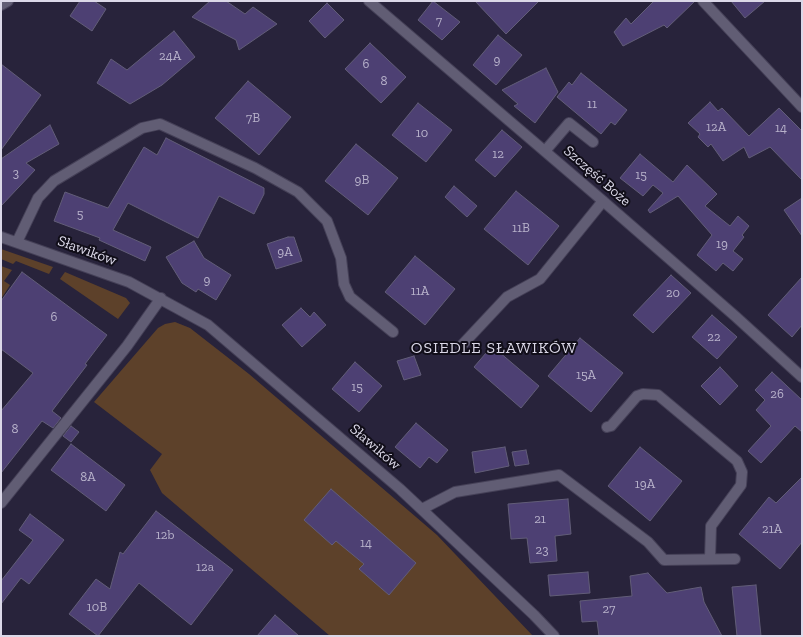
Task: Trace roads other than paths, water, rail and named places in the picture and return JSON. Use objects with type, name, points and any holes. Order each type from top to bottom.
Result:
[{"type":"street","name":"Szczęść Boże","points":[[369,1],[603,201],[735,316],[802,377]]},
{"type":"street","points":[[703,1],[802,107]]},
{"type":"street","points":[[545,151],[569,122],[593,142]]},
{"type":"street","points":[[17,242],[38,198],[54,181],[142,128],[160,124],[255,168],[298,192],[327,221],[341,258],[344,284],[350,297],[393,332]]},
{"type":"street","points":[[462,345],[507,297],[540,279],[603,201]]},
{"type":"street","name":"Sławików","points":[[1,237],[129,282],[161,298],[213,328],[422,508],[554,636]]},
{"type":"street","points":[[1,503],[127,346],[161,298]]},
{"type":"street","points":[[607,427],[611,426],[637,396],[643,394],[658,395],[736,461],[742,472],[742,486],[711,526],[710,559]]},
{"type":"street","points":[[422,508],[455,492],[559,475],[648,542],[664,560],[735,559]]},
{"type":"district","name":"OSIEDLE SŁAWIKÓW","points":[[494,348]]}]
